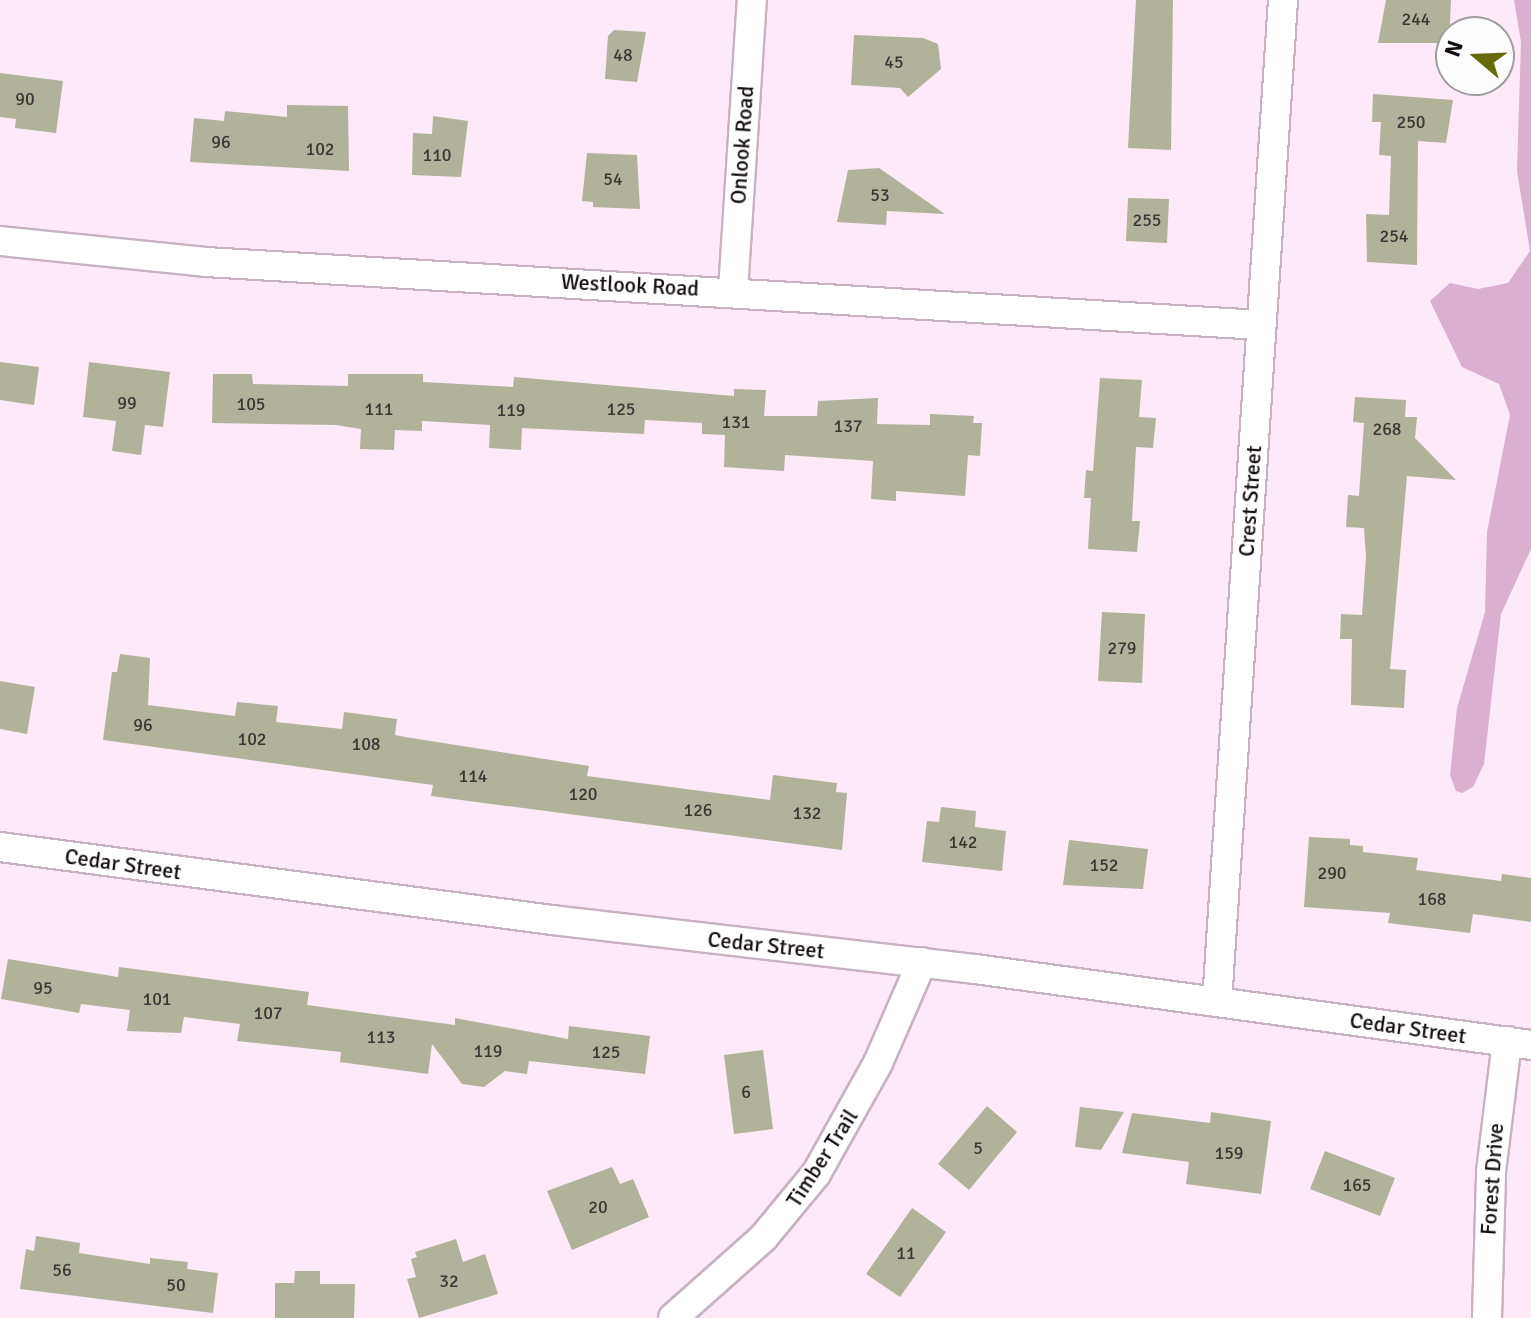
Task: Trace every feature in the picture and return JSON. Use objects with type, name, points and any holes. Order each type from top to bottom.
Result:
[{"type":"street","name":"Onlook Road","points":[[733,291],[752,0]]},
{"type":"street","name":"Crest Street","points":[[1217,1002],[1283,0]]},
{"type":"street","name":"Westlook Road","points":[[0,241],[234,264],[733,291],[1261,325]]},
{"type":"street","name":"Cedar Street","points":[[0,847],[552,920],[922,962],[1519,1043]]},
{"type":"street","name":"Timber Trail","points":[[673,1318],[763,1238],[816,1174],[878,1063],[922,962]]},
{"type":"street","name":"Forest Drive","points":[[1487,1318],[1488,1213],[1519,1043]]},
{"type":"shaded area","points":[[1514,0],[1531,0],[1531,549],[1501,614],[1484,764],[1473,787],[1462,793],[1456,791],[1450,775],[1457,708],[1485,612],[1487,532],[1510,415],[1499,384],[1462,367],[1430,301],[1450,283],[1478,289],[1508,283],[1530,251],[1517,171],[1521,42]]},
{"type":"building","points":[[1136,0],[1173,0],[1171,150],[1128,148]]},
{"type":"building","points":[[1386,0],[1451,0],[1450,16],[1435,16],[1435,43],[1378,43]]},
{"type":"building","points":[[614,30],[646,32],[637,82],[605,79],[608,36]]},
{"type":"building","points":[[854,35],[923,38],[938,44],[941,69],[908,97],[900,88],[851,85]]},
{"type":"building","points":[[0,73],[63,81],[56,133],[15,128],[16,119],[0,117]]},
{"type":"building","points":[[1373,94],[1453,100],[1446,143],[1418,141],[1417,265],[1367,262],[1366,214],[1389,215],[1391,156],[1379,155],[1381,122],[1372,122]]},
{"type":"building","points":[[287,105],[348,106],[349,171],[190,162],[194,118],[224,121],[225,111],[287,117]]},
{"type":"building","points":[[433,116],[468,121],[461,177],[412,175],[413,133],[432,134]]},
{"type":"building","points":[[587,153],[637,155],[640,209],[593,207],[593,202],[582,201]]},
{"type":"building","points":[[879,168],[945,214],[887,211],[886,225],[837,222],[848,170]]},
{"type":"building","points":[[1128,198],[1169,199],[1167,243],[1126,241]]},
{"type":"building","points":[[0,362],[39,367],[34,405],[0,400]]},
{"type":"building","points":[[89,362],[170,372],[163,427],[145,425],[141,455],[112,451],[116,421],[83,417]]},
{"type":"building","points":[[213,374],[252,374],[253,384],[348,386],[348,374],[423,374],[423,382],[513,387],[514,377],[734,396],[734,389],[766,390],[764,416],[817,416],[818,401],[878,398],[877,424],[930,425],[930,414],[974,416],[973,423],[982,423],[980,456],[968,455],[965,496],[896,491],[896,501],[871,499],[873,461],[785,455],[784,471],[724,467],[725,435],[702,434],[702,423],[645,420],[644,434],[522,428],[521,450],[489,448],[490,425],[422,421],[422,431],[395,430],[394,450],[360,449],[361,429],[336,425],[212,423]]},
{"type":"building","points":[[1100,378],[1142,380],[1139,417],[1156,418],[1153,448],[1136,447],[1132,521],[1140,521],[1137,552],[1088,549],[1091,498],[1084,498],[1086,470],[1093,471]]},
{"type":"building","points":[[1355,397],[1406,400],[1405,417],[1417,417],[1415,438],[1456,480],[1407,476],[1390,669],[1406,670],[1404,708],[1351,705],[1352,639],[1340,639],[1341,614],[1362,615],[1366,557],[1364,528],[1346,527],[1348,495],[1359,496],[1364,423],[1353,422]]},
{"type":"building","points":[[1102,612],[1145,614],[1142,683],[1098,681]]},
{"type":"building","points":[[120,654],[150,658],[148,705],[235,716],[237,702],[278,706],[276,722],[342,729],[344,712],[397,719],[395,735],[589,766],[587,776],[770,800],[773,775],[837,783],[836,792],[847,793],[842,850],[431,796],[433,785],[103,740],[112,672],[117,672]]},
{"type":"building","points":[[0,681],[35,687],[27,734],[0,729]]},
{"type":"building","points":[[941,807],[976,811],[975,827],[1006,831],[1002,871],[922,862],[927,821],[939,822]]},
{"type":"building","points":[[1309,837],[1350,839],[1350,845],[1363,846],[1363,852],[1418,858],[1416,870],[1501,881],[1502,874],[1531,878],[1531,922],[1473,914],[1470,933],[1388,923],[1390,913],[1304,907]]},
{"type":"building","points":[[1069,840],[1148,849],[1143,889],[1063,885]]},
{"type":"building","points":[[8,959],[118,977],[119,967],[309,992],[307,1005],[455,1025],[455,1018],[568,1039],[569,1026],[650,1036],[645,1074],[529,1061],[527,1074],[505,1071],[484,1087],[462,1084],[432,1044],[428,1074],[340,1062],[341,1052],[237,1041],[240,1024],[184,1017],[181,1033],[127,1031],[130,1010],[81,1004],[79,1013],[1,999]]},
{"type":"building","points":[[763,1050],[773,1129],[734,1134],[724,1055]]},
{"type":"building","points":[[987,1106],[1017,1132],[969,1190],[938,1164]]},
{"type":"building","points":[[1080,1107],[1124,1112],[1101,1150],[1075,1147]]},
{"type":"building","points":[[1211,1112],[1271,1121],[1261,1194],[1186,1184],[1189,1162],[1122,1153],[1132,1113],[1210,1123]]},
{"type":"building","points":[[1325,1151],[1395,1178],[1380,1216],[1310,1189]]},
{"type":"building","points":[[612,1167],[620,1184],[633,1179],[649,1217],[572,1250],[547,1191]]},
{"type":"building","points":[[912,1208],[946,1232],[900,1297],[866,1274]]},
{"type":"building","points":[[36,1236],[80,1243],[79,1253],[150,1264],[150,1258],[188,1262],[187,1269],[218,1273],[213,1313],[20,1289],[26,1249],[34,1251]]},
{"type":"building","points":[[456,1239],[463,1262],[485,1254],[498,1294],[419,1318],[407,1279],[416,1277],[411,1259],[417,1257],[415,1252]]},
{"type":"building","points":[[295,1271],[320,1271],[320,1284],[355,1284],[354,1318],[275,1318],[275,1283],[294,1283]]}]
